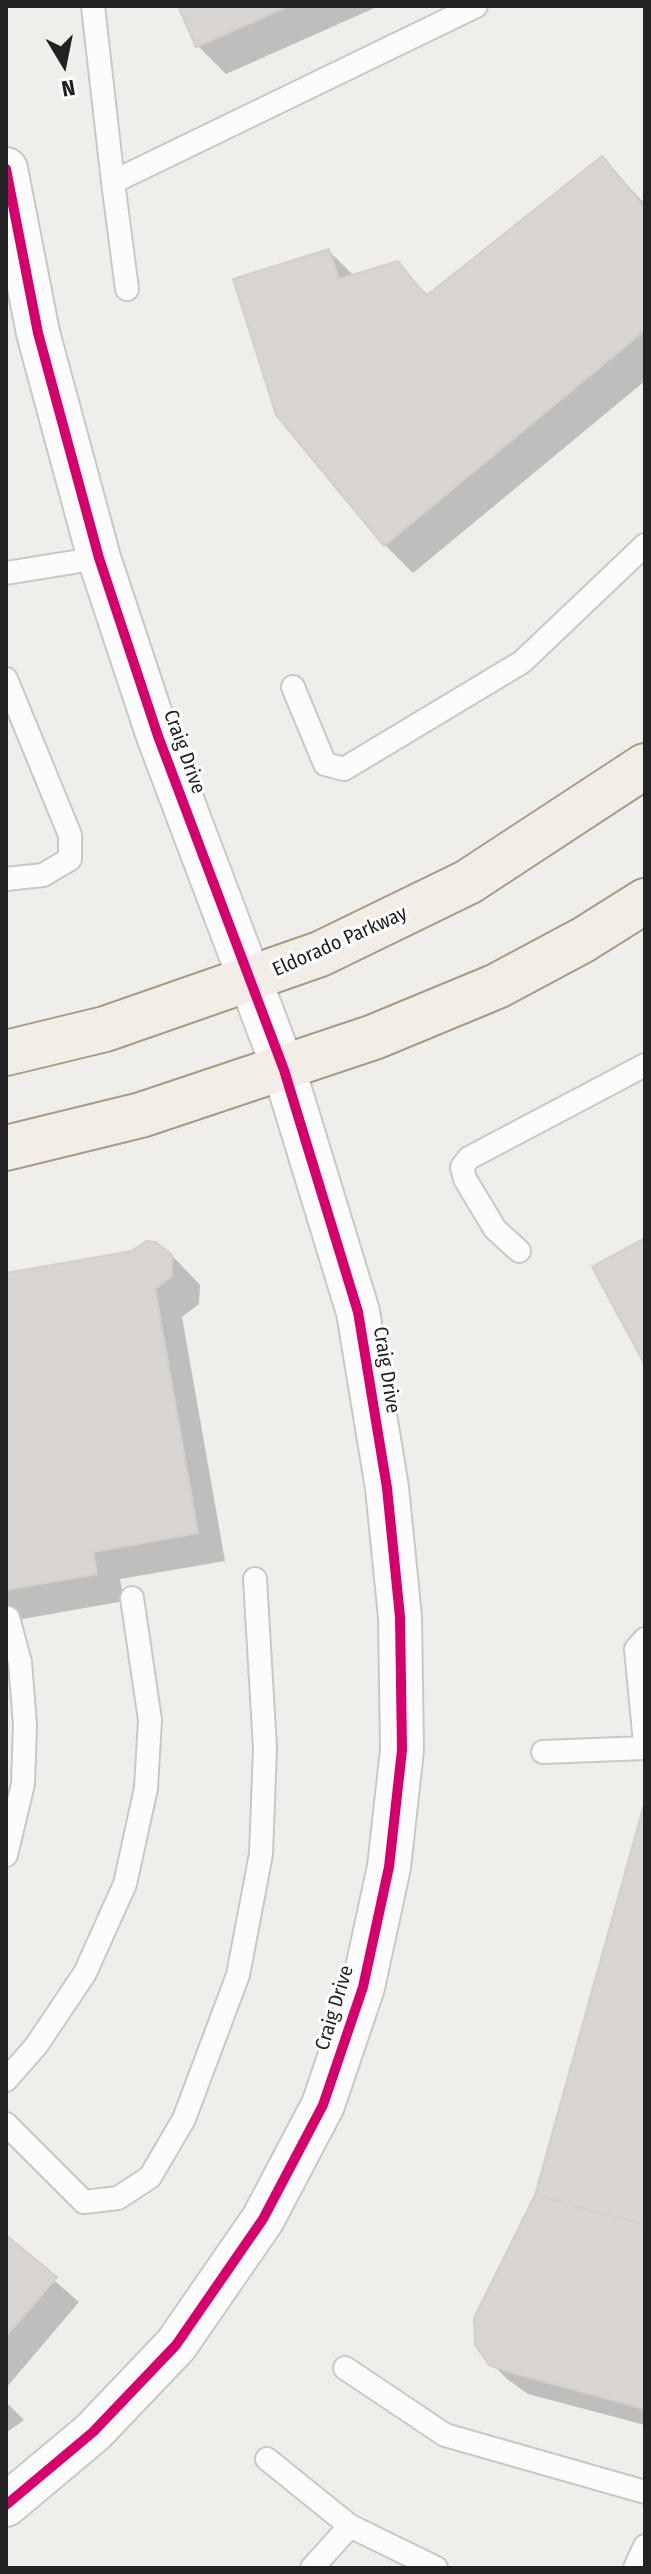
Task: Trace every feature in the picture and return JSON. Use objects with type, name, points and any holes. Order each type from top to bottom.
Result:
[{"type":"main road","name":"Eldorado Parkway","points":[[6,1053],[105,1029],[320,954],[468,882],[563,823],[645,766]]},
{"type":"main road","points":[[6,1148],[141,1115],[284,1070],[497,986],[583,940],[645,901]]},
{"type":"street","name":"Craig Drive","points":[[6,169],[38,333],[99,558],[158,736],[284,1070],[324,1192],[358,1312],[387,1488],[400,1617],[402,1750],[389,1867],[363,1987],[323,2105],[263,2219],[176,2345],[93,2432],[6,2505]]},
{"type":"lane","points":[[93,6],[127,289]]},
{"type":"lane","points":[[113,182],[473,7]]},
{"type":"lane","points":[[293,687],[325,764],[344,769],[522,662],[645,545]]},
{"type":"lane","points":[[6,573],[99,558]]},
{"type":"lane","points":[[6,679],[70,835],[70,859],[43,875],[6,879]]},
{"type":"lane","points":[[519,1251],[495,1229],[465,1179],[462,1167],[469,1158],[645,1065]]},
{"type":"lane","points":[[6,2124],[84,2202],[118,2198],[150,2177],[184,2119],[238,1975],[261,1854],[265,1748],[255,1579]]},
{"type":"lane","points":[[6,2080],[36,2046],[85,1973],[125,1884],[146,1788],[150,1720],[132,1598]]},
{"type":"lane","points":[[6,1855],[23,1784],[25,1725],[20,1662],[8,1618]]},
{"type":"lane","points":[[543,1752],[645,1746],[636,1649],[645,1639]]},
{"type":"lane","points":[[345,2368],[445,2435],[645,2492]]},
{"type":"lane","points":[[267,2459],[350,2526],[436,2568]]},
{"type":"lane","points":[[312,2568],[350,2526]]},
{"type":"lane","points":[[635,2568],[645,2546]]},
{"type":"building","points":[[178,6],[289,6],[196,47]]},
{"type":"building","points":[[602,156],[645,208],[645,330],[384,546],[276,415],[233,279],[329,249],[339,279],[398,261],[426,296]]},
{"type":"building","points":[[645,1238],[645,1365],[592,1267]]},
{"type":"building","points":[[146,1241],[156,1242],[172,1255],[172,1276],[155,1289],[198,1533],[93,1552],[97,1574],[6,1590],[6,1273],[132,1251]]},
{"type":"building","points":[[645,1801],[645,2225],[535,2195]]},
{"type":"building","points":[[535,2195],[645,2225],[645,2409],[502,2370],[489,2365],[475,2345],[474,2318]]},
{"type":"building","points":[[6,2235],[57,2277],[6,2336]]},
{"type":"cycle path","points":[[6,169],[38,333],[99,558],[158,736],[284,1070],[358,1312],[387,1488],[400,1617],[402,1750],[389,1867],[363,1987],[323,2105],[263,2219],[176,2345],[93,2432],[6,2505]]}]
